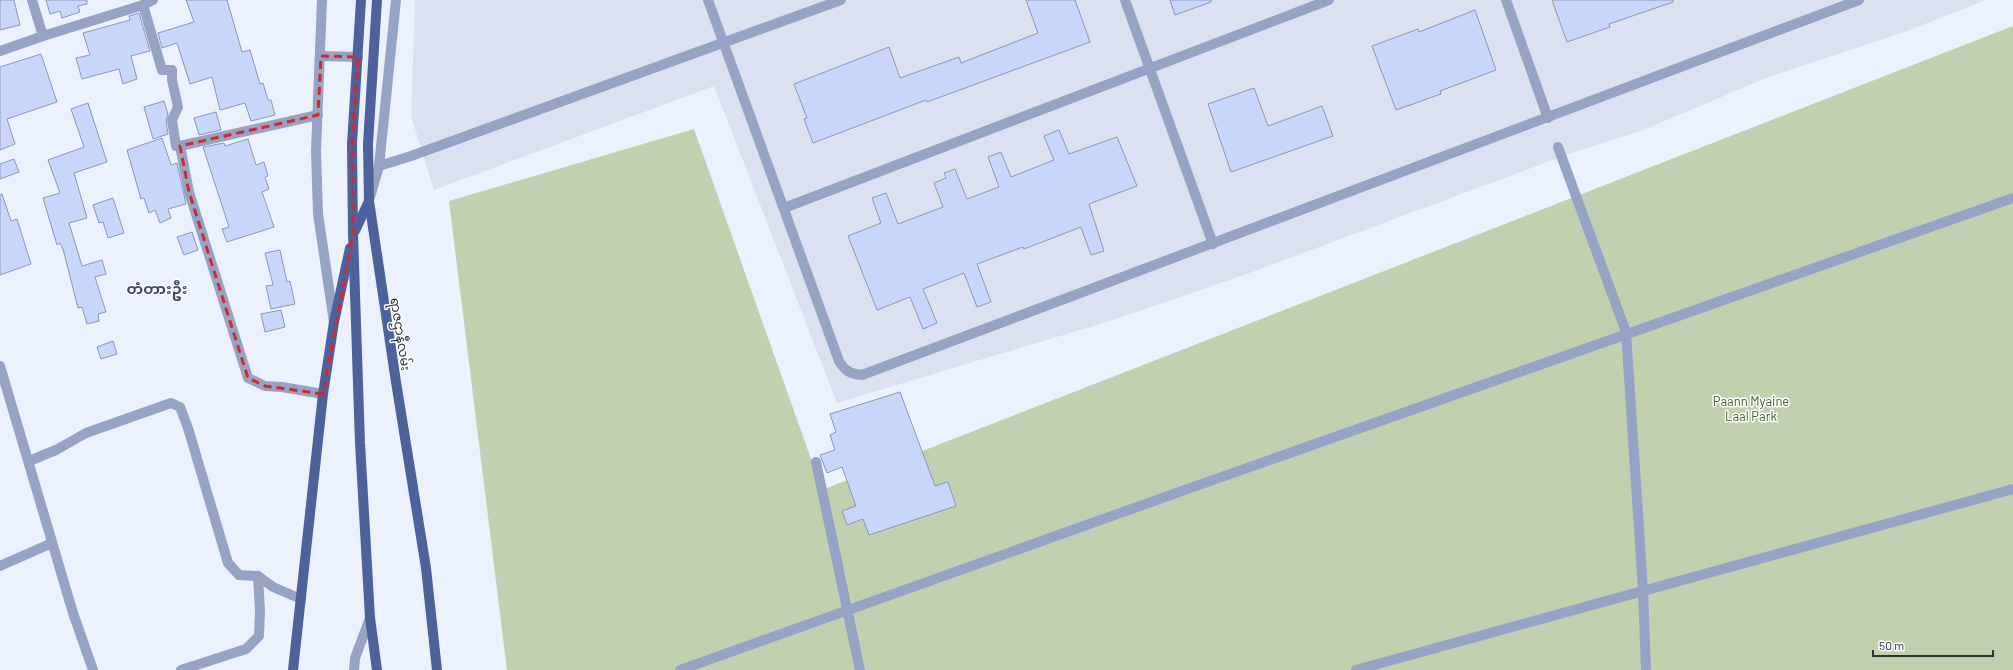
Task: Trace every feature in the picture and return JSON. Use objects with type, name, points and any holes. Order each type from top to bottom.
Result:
[{"type":"main road","points":[[362,0],[352,144],[353,234],[360,443],[370,618],[377,670]]},
{"type":"main road","name":"ရာဇဌာနီလမ်း","points":[[377,0],[368,144],[369,201],[426,568],[437,670]]},
{"type":"main road","points":[[293,670],[302,600],[323,394],[334,322],[353,234],[369,201]]},
{"type":"street","points":[[32,0],[43,36]]},
{"type":"street","points":[[0,51],[143,5],[154,0]]},
{"type":"street","points":[[322,0],[321,56],[316,151],[318,214],[334,322]]},
{"type":"street","points":[[369,201],[379,166],[396,0]]},
{"type":"street","points":[[708,0],[839,361],[844,370],[853,374],[862,375],[1859,0]]},
{"type":"street","points":[[379,166],[723,44],[841,0]]},
{"type":"street","points":[[1124,0],[1213,244]]},
{"type":"street","points":[[784,208],[1329,0]]},
{"type":"street","points":[[1506,0],[1548,118]]},
{"type":"street","points":[[143,5],[162,70],[172,70],[172,80],[178,107],[172,120],[176,146],[318,115]]},
{"type":"street","points":[[321,56],[358,57]]},
{"type":"street","points":[[180,146],[189,192],[248,378],[265,386],[282,387],[323,394]]},
{"type":"street","points":[[1558,147],[1626,332],[1643,590],[1646,670]]},
{"type":"street","points":[[680,670],[1267,462],[1626,332],[2013,198]]},
{"type":"street","points":[[0,366],[29,460],[72,613],[92,670]]},
{"type":"street","points":[[29,460],[56,450],[86,433],[171,403],[180,407],[188,428],[228,563],[239,575],[258,576],[273,587],[302,600]]},
{"type":"street","points":[[816,462],[860,670]]},
{"type":"street","points":[[1356,670],[2013,489]]},
{"type":"street","points":[[0,566],[52,543]]},
{"type":"street","points":[[181,670],[246,649],[259,636],[260,611],[258,576]]},
{"type":"street","points":[[354,670],[355,658],[370,618]]},
{"type":"highlighted area","points":[[321,56],[358,57],[352,144],[353,234],[323,394],[265,386],[248,378],[189,192],[180,146],[318,115]]},
{"type":"shaded area","points":[[415,0],[1986,0],[1899,34],[1771,76],[1641,131],[1574,152],[1244,275],[1113,320],[837,403],[714,86],[434,190],[411,116]]},
{"type":"green space","name":"Paann Myaine Laal Park","points":[[2013,26],[2013,670],[507,670],[449,201],[694,129],[822,490]]},
{"type":"building","points":[[0,0],[14,0],[20,25],[0,30]]},
{"type":"building","points":[[46,0],[87,0],[87,4],[78,6],[80,12],[62,18],[60,11],[50,14]]},
{"type":"building","points":[[186,0],[227,0],[242,52],[250,50],[260,84],[263,83],[268,100],[271,100],[275,115],[251,121],[245,103],[220,110],[212,77],[190,84],[177,43],[162,48],[158,33],[194,22]]},
{"type":"building","points":[[1026,0],[1075,0],[1090,42],[927,102],[926,100],[813,143],[804,119],[807,118],[794,84],[889,47],[900,78],[959,57],[961,63],[1038,33]]},
{"type":"building","points":[[1170,0],[1211,0],[1211,2],[1175,15]]},
{"type":"building","points":[[1552,0],[1673,0],[1673,2],[1609,24],[1610,27],[1567,42]]},
{"type":"building","points":[[1475,10],[1496,70],[1440,91],[1441,94],[1396,110],[1372,46],[1418,29],[1419,32]]},
{"type":"building","points":[[139,13],[150,51],[131,56],[137,79],[123,84],[119,69],[82,79],[76,58],[90,55],[83,33],[130,20],[129,16]]},
{"type":"building","points":[[41,54],[57,102],[7,119],[15,144],[0,150],[0,67]]},
{"type":"building","points":[[1254,88],[1268,126],[1322,106],[1333,136],[1231,172],[1208,104]]},
{"type":"building","points":[[164,101],[168,114],[166,121],[168,134],[153,139],[144,107]]},
{"type":"building","points":[[88,103],[107,162],[74,173],[87,218],[69,223],[82,266],[102,260],[106,274],[95,277],[106,312],[98,314],[99,321],[87,324],[82,307],[78,308],[63,249],[60,243],[57,245],[43,198],[60,193],[48,160],[84,147],[71,109]]},
{"type":"building","points":[[216,112],[221,130],[199,135],[194,118]]},
{"type":"building","points":[[1059,130],[1069,154],[1117,137],[1137,186],[1089,204],[1104,251],[1091,255],[1081,227],[1024,249],[1023,247],[977,264],[991,302],[977,307],[964,273],[923,289],[937,323],[923,329],[910,297],[877,310],[848,236],[881,223],[872,198],[886,193],[898,224],[943,207],[934,183],[946,178],[944,173],[955,169],[967,199],[999,187],[988,157],[1001,152],[1011,177],[1054,160],[1044,136]]},
{"type":"building","points":[[162,138],[171,165],[177,163],[186,204],[168,209],[171,218],[160,223],[155,210],[149,213],[144,198],[141,199],[127,150]]},
{"type":"building","points":[[248,139],[256,165],[264,162],[268,176],[265,177],[269,189],[262,192],[274,227],[227,242],[222,229],[229,227],[203,147],[224,143],[225,146]]},
{"type":"building","points":[[14,159],[19,172],[0,179],[0,164]]},
{"type":"building","points":[[2,194],[11,221],[17,219],[31,264],[0,275],[0,195]]},
{"type":"building","points":[[113,198],[124,233],[108,238],[103,222],[99,223],[93,205]]},
{"type":"building","points":[[192,232],[198,250],[184,255],[177,237]]},
{"type":"building","points":[[280,250],[287,282],[290,281],[295,304],[271,309],[266,286],[273,285],[265,253]]},
{"type":"building","points":[[281,310],[285,327],[265,332],[261,314]]},
{"type":"building","points":[[113,341],[117,354],[101,359],[97,347]]},
{"type":"building","points":[[900,392],[935,486],[948,482],[956,506],[869,535],[863,519],[847,525],[842,511],[856,506],[842,467],[827,473],[820,455],[835,450],[830,435],[836,432],[830,414]]},
{"type":"district","name":"တံတားဦး","points":[[157,288]]}]
